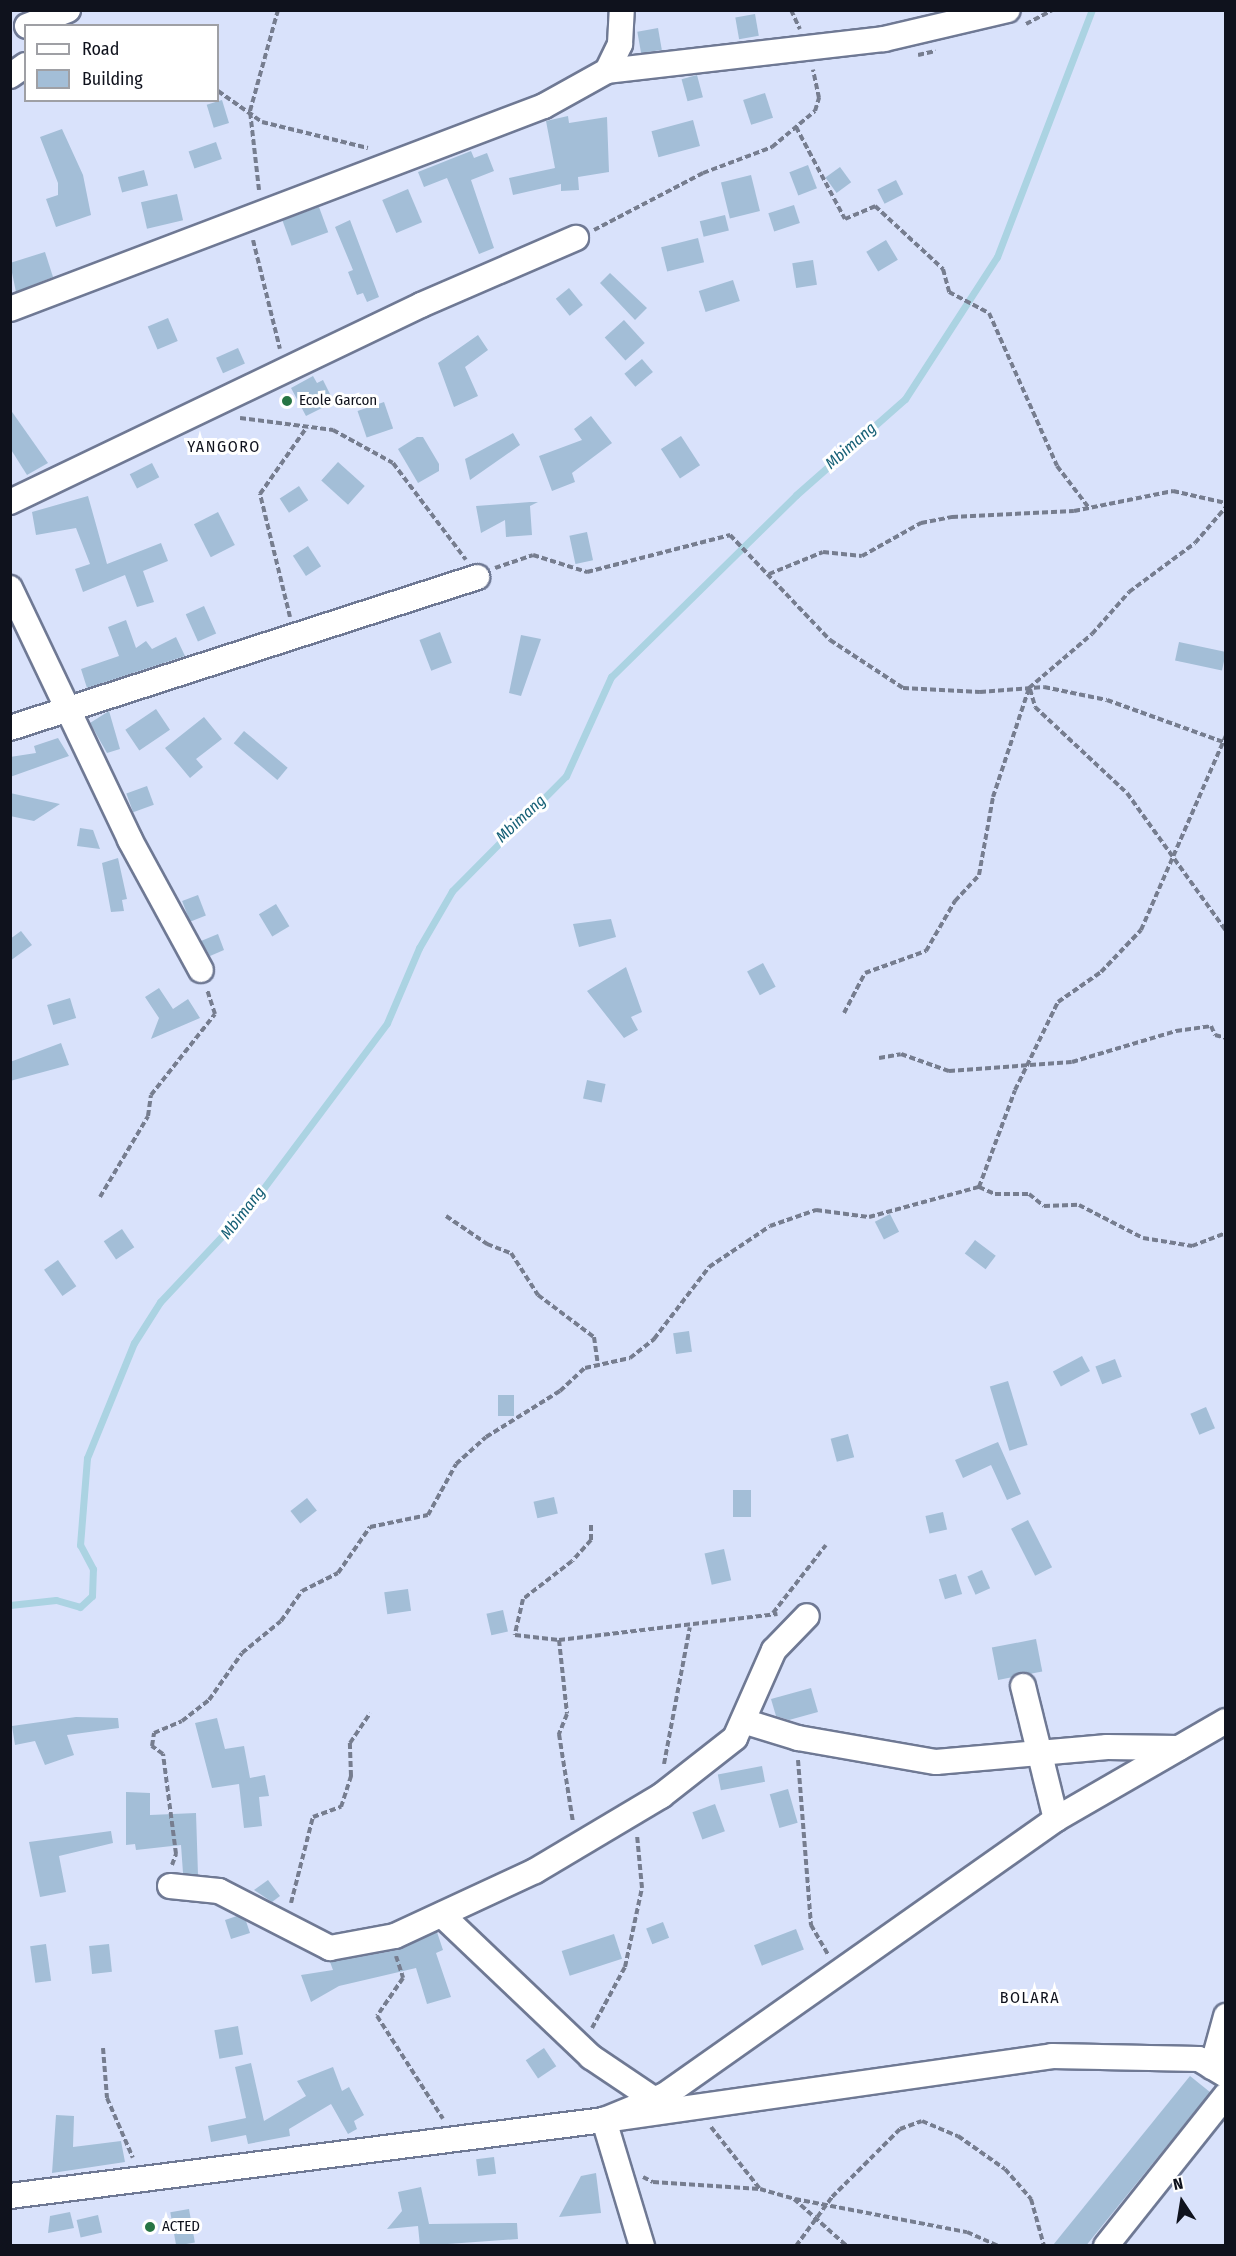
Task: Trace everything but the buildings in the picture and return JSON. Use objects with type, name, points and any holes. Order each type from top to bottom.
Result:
[{"type":"street","points":[[31,24],[68,10]]},
{"type":"street","points":[[73,24],[87,10]]},
{"type":"street","points":[[607,71],[620,44],[622,10]]},
{"type":"street","points":[[10,309],[544,106],[607,71],[884,39],[1008,10]]},
{"type":"street","points":[[10,76],[24,66]]},
{"type":"street","points":[[10,502],[421,305],[576,238]]},
{"type":"street","points":[[10,728],[281,643],[477,577]]},
{"type":"street","points":[[10,588],[66,711],[201,970]]},
{"type":"street","points":[[170,1887],[219,1891],[330,1948],[390,1936],[442,1915],[573,1850],[635,1813],[735,1738],[774,1650],[807,1616]]},
{"type":"street","points":[[1023,1686],[1038,1754],[1056,1819]]},
{"type":"street","points":[[743,1721],[798,1738],[936,1762],[1038,1754],[1179,1748]]},
{"type":"street","points":[[666,2103],[839,1972],[1056,1819],[1226,1721]]},
{"type":"street","points":[[442,1915],[584,2050],[666,2103]]},
{"type":"street","points":[[10,2196],[139,2182],[604,2121],[666,2103],[1052,2056],[1164,2056],[1198,2060],[1219,2071],[1226,2016]]},
{"type":"street","points":[[1106,2246],[1226,2095]]},
{"type":"street","points":[[604,2121],[642,2246]]},
{"type":"path","points":[[576,238],[703,174],[772,147],[815,111],[819,98],[808,46],[791,10]]},
{"type":"path","points":[[219,93],[262,122],[378,150]]},
{"type":"path","points":[[796,127],[845,219],[875,206],[943,270],[948,292],[989,313],[1057,466],[1089,508]]},
{"type":"path","points":[[236,417],[333,430],[393,463],[477,577],[533,555],[587,572],[730,535],[855,661],[903,688],[1029,688],[1107,700],[1224,742]]},
{"type":"path","points":[[281,643],[290,616],[260,494],[307,427]]},
{"type":"path","points":[[769,574],[822,552],[862,556],[921,523],[1089,508],[1173,491],[1226,505],[1195,543],[1129,592],[1092,634],[1029,688],[993,797],[979,875],[955,901],[926,951],[865,973],[843,1013]]},
{"type":"path","points":[[1029,688],[1035,707],[1126,794],[1176,858],[1226,931]]},
{"type":"path","points":[[979,1187],[1029,1065],[1058,1002],[1101,972],[1141,930],[1176,858],[1226,735]]},
{"type":"path","points":[[100,1197],[148,1116],[151,1095],[215,1014],[201,970]]},
{"type":"path","points":[[879,1058],[901,1054],[950,1071],[1072,1062],[1176,1030],[1211,1026],[1215,1035],[1226,1038]]},
{"type":"path","points":[[170,1887],[176,1854],[163,1754],[152,1746],[154,1733],[182,1721],[209,1700],[242,1653],[281,1621],[302,1591],[338,1573],[370,1527],[428,1515],[456,1464],[486,1437],[560,1391],[585,1368],[630,1358],[654,1339],[709,1267],[770,1226],[816,1209],[869,1217],[979,1187],[995,1194],[1029,1194],[1044,1206],[1079,1205],[1143,1238],[1192,1246],[1226,1233]]},
{"type":"path","points":[[446,1216],[487,1244],[510,1253],[538,1295],[594,1337],[598,1365]]},
{"type":"path","points":[[591,1526],[591,1540],[523,1599],[514,1621],[515,1635],[559,1640],[690,1627],[773,1614],[807,1616]]},
{"type":"path","points":[[773,1614],[826,1545]]},
{"type":"path","points":[[661,1769],[690,1627]]},
{"type":"path","points":[[559,1640],[567,1714],[559,1734],[573,1809],[573,1850]]},
{"type":"path","points":[[278,1923],[286,1919],[313,1817],[341,1807],[351,1776],[350,1743],[370,1713]]},
{"type":"path","points":[[798,1738],[811,1925],[839,1972]]},
{"type":"path","points":[[584,2050],[625,1967],[642,1888],[635,1813]]},
{"type":"path","points":[[390,1936],[403,1977],[377,2016],[455,2140]]},
{"type":"path","points":[[103,2048],[107,2098],[126,2133],[139,2182]]},
{"type":"path","points":[[666,2103],[711,2128],[760,2189]]},
{"type":"path","points":[[796,2246],[827,2205],[900,2129],[922,2121],[958,2136],[1005,2169],[1031,2199],[1044,2246]]},
{"type":"path","points":[[616,2162],[653,2182],[760,2189],[794,2199],[967,2232],[999,2246]]},
{"type":"path","points":[[794,2199],[847,2246]]},
{"type":"waterway","name":"Mbimang","points":[[10,1605],[56,1600],[80,1607],[92,1596],[93,1569],[80,1545],[87,1458],[134,1343],[160,1302],[251,1205],[387,1023],[419,948],[452,891],[566,776],[611,677],[796,495],[905,399],[997,257],[1092,10]]},
{"type":"place","name":"Ecole Garcon","points":[[287,401]]},
{"type":"place","name":"ACTED","points":[[150,2227]]},
{"type":"district","name":"YANGORO","points":[[224,447]]},
{"type":"district","name":"BOLARA","points":[[1030,1998]]}]
